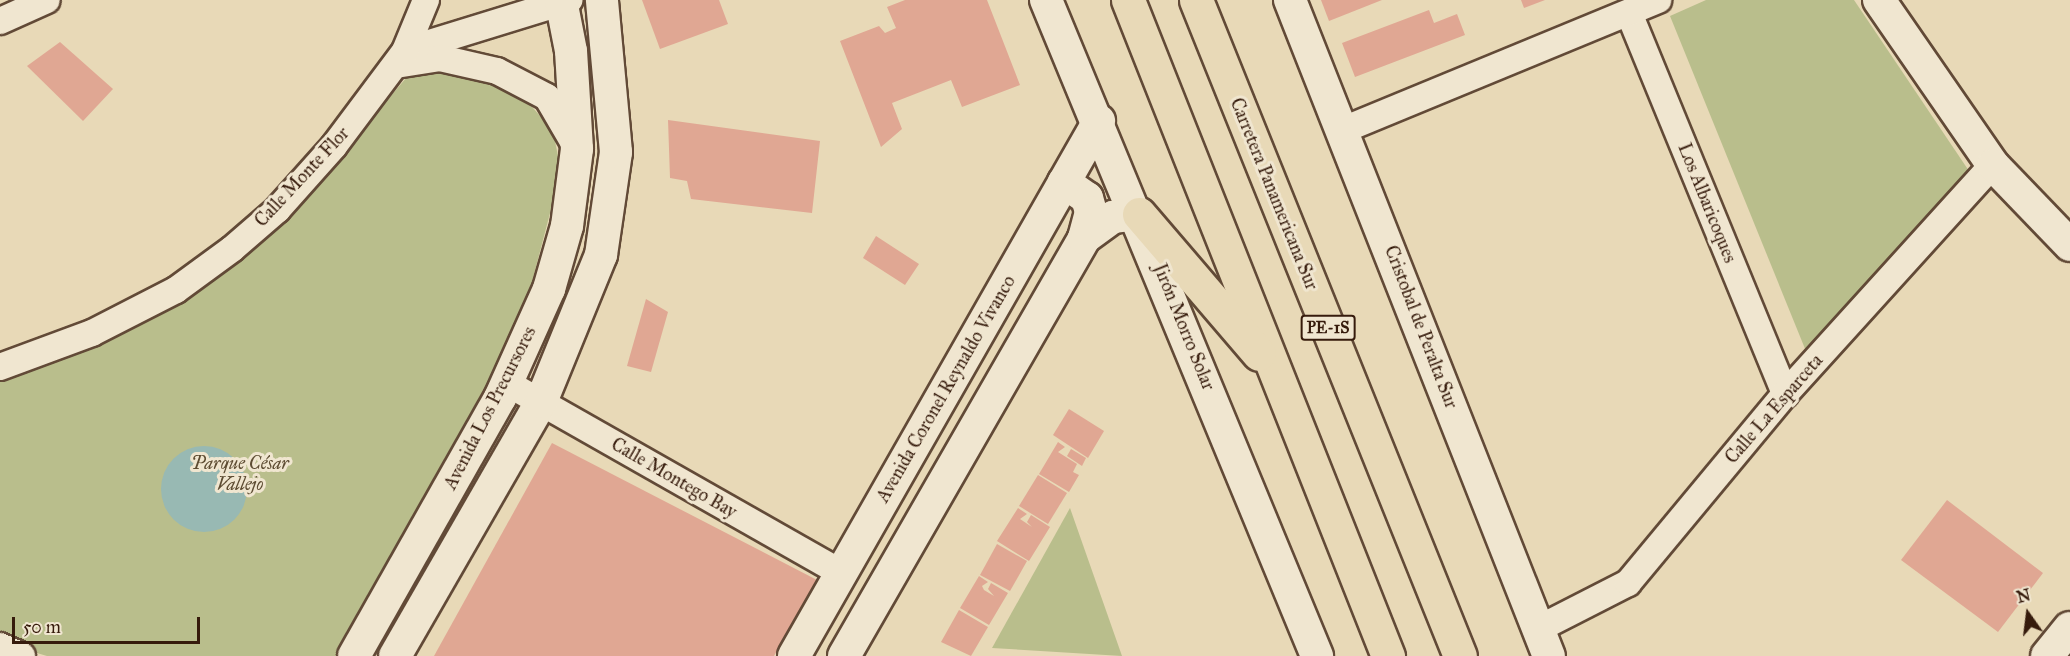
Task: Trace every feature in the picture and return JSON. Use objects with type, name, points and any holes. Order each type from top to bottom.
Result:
[{"type":"highway","points":[[1128,0],[1388,656]]},
{"type":"highway","name":"Carretera Panamericana Sur","points":[[1203,7],[1460,656]]},
{"type":"highway","points":[[1138,214],[1276,373]]},
{"type":"street","points":[[0,21],[47,0]]},
{"type":"street","name":"Calle Monte Flor","points":[[0,367],[92,333],[176,290],[232,249],[313,170],[400,58],[426,0]]},
{"type":"street","name":"Avenida Los Precursores","points":[[395,656],[541,402],[583,309],[610,212],[615,106],[602,0]]},
{"type":"street","name":"Jirón Morro Solar","points":[[1046,0],[1138,214],[1317,656]]},
{"type":"street","name":"Cristobal de Peralta Sur","points":[[1290,0],[1344,130],[1544,642]]},
{"type":"street","points":[[1344,130],[1658,0]]},
{"type":"street","points":[[1879,0],[1993,165],[2070,244]]},
{"type":"street","points":[[400,58],[564,1]]},
{"type":"street","name":"Avenida Los Precursores","points":[[354,656],[507,383],[549,289],[567,226],[577,149],[571,51],[564,1]]},
{"type":"street","name":"Los Albaricoques","points":[[1629,13],[1785,394]]},
{"type":"street","points":[[400,58],[440,58],[507,75],[547,98],[577,149]]},
{"type":"street","name":"Avenida Coronel Reynaldo Vivanco","points":[[794,656],[1099,121]]},
{"type":"street","name":"Calle La Esparceta","points":[[1544,642],[1628,583],[1785,394],[1993,165]]},
{"type":"street","points":[[844,656],[1084,238],[1090,212],[1087,198],[1064,182]]},
{"type":"street","points":[[1084,238],[1113,217],[1138,214]]},
{"type":"street","name":"Calle Montego Bay","points":[[507,383],[841,573]]},
{"type":"street","points":[[2047,656],[2070,628]]},
{"type":"street","points":[[0,646],[22,656]]},
{"type":"green space","points":[[1706,0],[1854,0],[1969,171],[1810,361],[1670,16]]},
{"type":"green space","name":"Parque César Vallejo","points":[[434,70],[473,75],[521,94],[553,131],[561,171],[525,309],[417,532],[344,656],[47,656],[0,642],[0,379],[157,314],[218,274],[282,222],[407,77]]},
{"type":"green space","points":[[1070,508],[1122,656],[992,648]]},
{"type":"water","points":[[204,446],[221,449],[235,458],[244,472],[247,489],[244,506],[235,520],[221,529],[204,532],[187,529],[173,520],[164,506],[161,489],[164,472],[173,458],[187,449]]},
{"type":"building","points":[[642,0],[719,0],[728,24],[660,49]]},
{"type":"building","points":[[905,0],[987,0],[1020,85],[962,107],[951,80],[892,103],[902,129],[881,147],[840,41],[879,26],[885,33],[896,28],[887,7]]},
{"type":"building","points":[[1321,0],[1382,0],[1329,21]]},
{"type":"building","points":[[1521,0],[1545,0],[1524,8]]},
{"type":"building","points":[[1429,10],[1434,23],[1457,14],[1465,35],[1355,77],[1342,43]]},
{"type":"building","points":[[60,42],[113,89],[83,121],[27,66]]},
{"type":"building","points":[[668,120],[820,141],[812,213],[691,199],[687,181],[670,178]]},
{"type":"building","points":[[876,236],[919,264],[905,285],[863,258]]},
{"type":"building","points":[[646,299],[668,312],[651,372],[627,366]]},
{"type":"building","points":[[1069,409],[1104,431],[1088,458],[1053,435]]},
{"type":"building","points":[[1058,442],[1065,447],[1058,452],[1077,464],[1073,472],[1079,475],[1069,492],[1039,474]]},
{"type":"building","points":[[552,443],[817,580],[774,656],[434,656]]},
{"type":"building","points":[[1071,449],[1086,458],[1082,466],[1067,456]]},
{"type":"building","points":[[1038,475],[1067,493],[1048,524],[1019,506]]},
{"type":"building","points":[[1947,500],[2043,573],[1998,632],[1901,560]]},
{"type":"building","points":[[1018,508],[1027,514],[1020,519],[1032,527],[1027,522],[1031,515],[1050,527],[1029,561],[997,541]]},
{"type":"building","points":[[997,544],[1027,561],[1010,591],[980,575]]},
{"type":"building","points":[[979,576],[988,582],[982,586],[984,590],[994,596],[988,589],[991,583],[1008,593],[989,625],[960,608]]},
{"type":"building","points":[[959,610],[988,627],[971,656],[941,642]]}]
